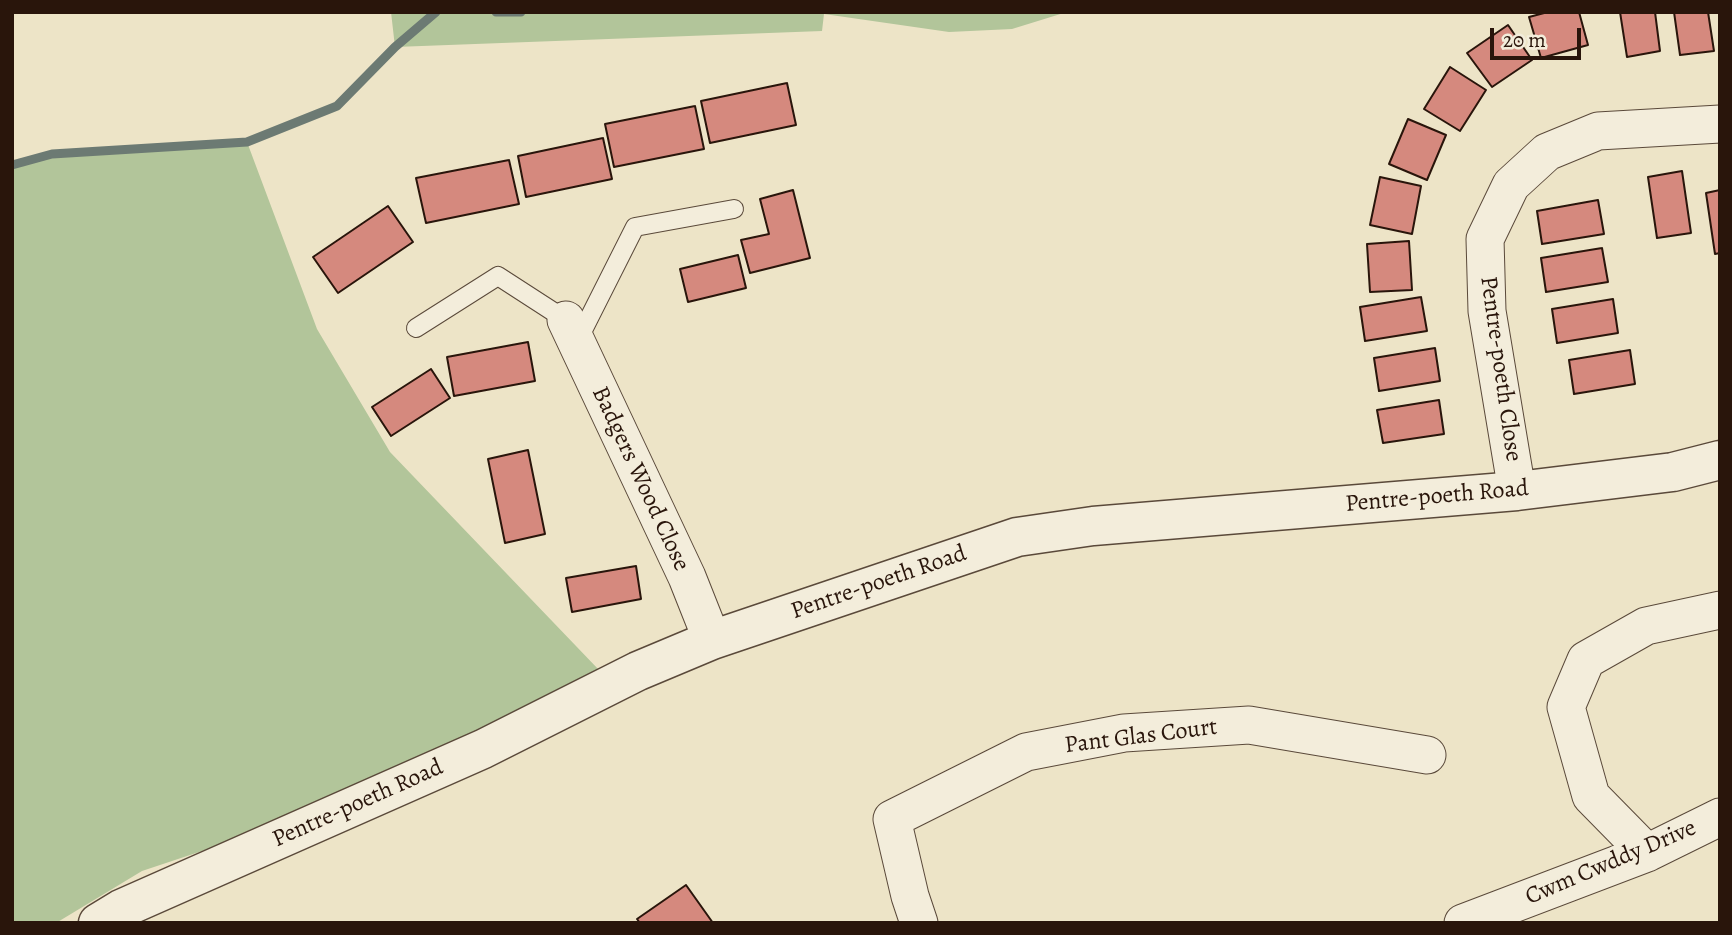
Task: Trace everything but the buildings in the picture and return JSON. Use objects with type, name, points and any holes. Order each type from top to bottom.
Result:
[{"type":"street","name":"Pentre-poeth Close","points":[[1517,491],[1487,311],[1485,239],[1511,185],[1547,152],[1598,131],[1720,124]]},
{"type":"street","name":"Badgers Wood Close","points":[[571,332],[687,577],[712,640]]},
{"type":"street","name":"Pentre-poeth Road","points":[[98,923],[121,909],[483,748],[638,671],[712,640],[1017,537],[1094,526],[1517,491],[1673,471],[1720,460]]},
{"type":"street","points":[[1647,853],[1591,796],[1566,707],[1586,660],[1646,626],[1720,610]]},
{"type":"street","name":"Pant Glas Court","points":[[919,923],[892,819],[1026,752],[1124,733],[1249,725],[1427,755]]},
{"type":"street","name":"Cwm Cwddy Drive","points":[[1465,923],[1647,853],[1720,817]]},
{"type":"lane","points":[[416,328],[498,276],[571,332],[635,227],[734,209]]},
{"type":"green space","points":[[391,12],[1067,12],[1012,29],[949,32],[824,14],[822,31],[395,47]]},
{"type":"green space","points":[[247,142],[317,329],[390,452],[599,670],[424,756],[214,847],[142,871],[56,923],[12,923],[12,165],[52,154]]},
{"type":"waterway","points":[[12,165],[52,154],[247,142],[337,106],[395,47],[436,12]]},
{"type":"waterway","points":[[496,12],[521,12]]}]
